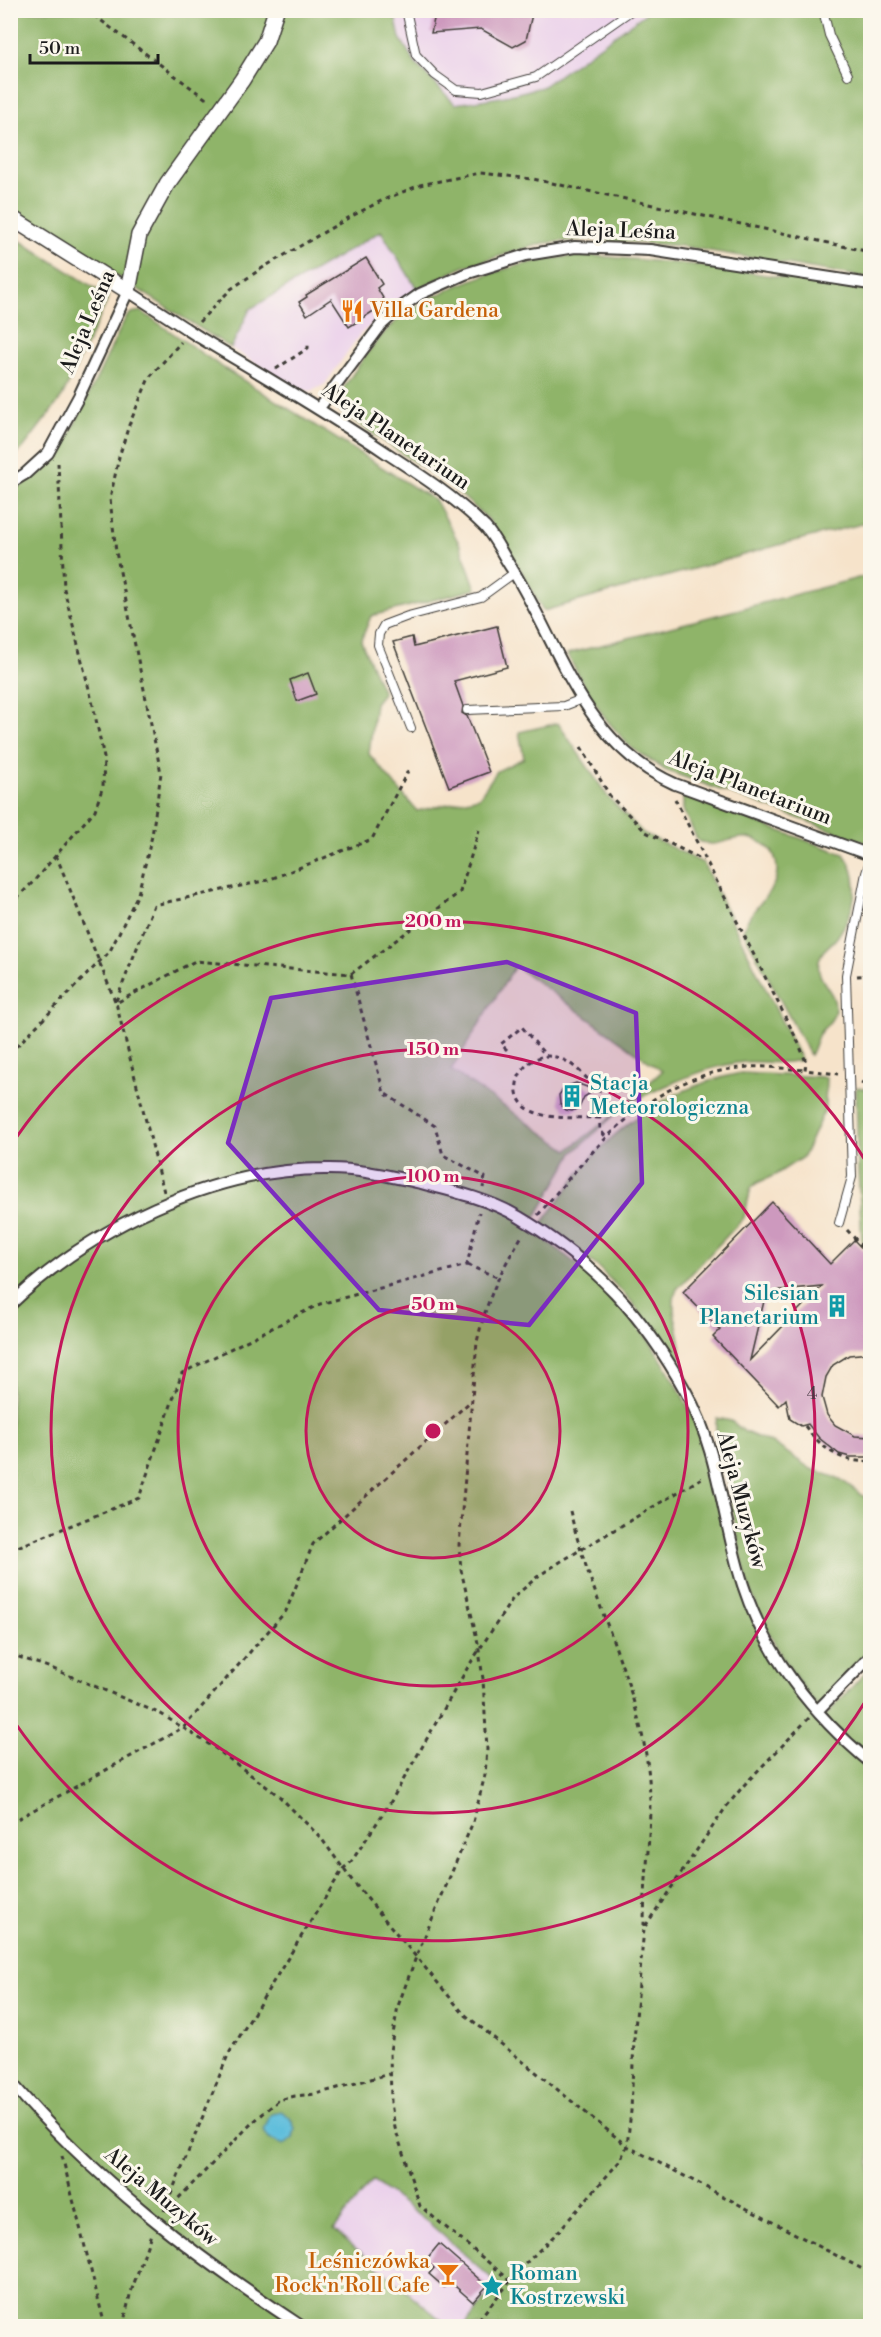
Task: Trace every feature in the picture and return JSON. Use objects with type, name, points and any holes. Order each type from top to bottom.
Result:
[{"type":"street","name":"Aleja Leśna","points":[[10,483],[25,474],[48,453],[79,396],[128,291],[139,235],[167,184],[242,80],[266,40],[276,10]]},
{"type":"street","name":"Aleja Planetarium","points":[[10,217],[128,291],[185,333],[199,337],[319,408],[449,495],[487,529],[514,573],[595,721],[615,744],[653,774],[870,855]]},
{"type":"street","name":"Aleja Leśna","points":[[319,408],[381,324],[400,308],[420,294],[465,274],[526,255],[575,248],[650,250],[870,284]]},
{"type":"street","name":"Aleja Muzyków","points":[[10,1305],[81,1249],[127,1221],[167,1203],[239,1181],[290,1172],[325,1169],[377,1173],[459,1193],[517,1215],[592,1270],[632,1309],[666,1358],[688,1396],[712,1451],[740,1572],[753,1611],[784,1668],[817,1711],[870,1762]]},
{"type":"street","points":[[817,1711],[870,1657]]},
{"type":"street","name":"Aleja Muzyków","points":[[10,2081],[66,2141],[157,2223],[212,2265],[301,2326]]},
{"type":"lane","points":[[406,10],[416,56],[435,75],[456,90],[482,92],[536,77],[632,10]]},
{"type":"lane","points":[[823,10],[828,35],[848,75]]},
{"type":"lane","points":[[411,728],[378,645],[379,634],[384,625],[408,616],[481,597],[514,573]]},
{"type":"lane","points":[[468,711],[564,705],[582,699]]},
{"type":"lane","points":[[839,1223],[852,1178],[846,975],[870,861]]},
{"type":"path","points":[[10,12],[17,10]]},
{"type":"path","points":[[87,10],[220,110]]},
{"type":"path","points":[[199,322],[239,284],[350,216],[420,185],[480,173],[544,182],[870,252]]},
{"type":"path","points":[[10,1053],[110,951],[138,894],[152,836],[161,773],[116,552],[110,499],[129,425],[149,378],[185,333]]},
{"type":"path","points":[[266,377],[290,358],[308,348],[308,344]]},
{"type":"path","points":[[10,905],[95,810],[103,786],[104,758],[64,590],[59,464],[48,453]]},
{"type":"path","points":[[581,747],[610,796],[646,832],[705,861]]},
{"type":"path","points":[[116,1003],[154,905],[268,880],[372,839],[410,767]]},
{"type":"path","points":[[675,784],[674,797],[799,1044],[806,1062],[805,1070]]},
{"type":"path","points":[[116,1003],[195,961],[351,974],[460,892],[479,830]]},
{"type":"path","points":[[56,855],[116,1003],[167,1203]]},
{"type":"path","points":[[351,974],[384,1093],[435,1126],[443,1155],[485,1177],[482,1202],[467,1264]]},
{"type":"path","points":[[507,1050],[501,1044],[522,1027],[546,1057]]},
{"type":"path","points":[[599,1118],[545,1116],[525,1107],[517,1089],[518,1077],[524,1066],[534,1058],[564,1060],[600,1091],[600,1130],[606,1137]]},
{"type":"path","points":[[511,2281],[420,2206],[394,2128],[389,2074],[393,2030],[398,2006],[467,1838],[483,1791],[487,1749],[485,1698],[479,1651],[461,1570],[459,1545],[477,1342],[483,1318],[497,1277],[530,1224],[606,1137],[650,1100],[699,1078],[749,1067],[805,1070],[842,1075],[870,1086]]},
{"type":"path","points":[[839,1223],[870,1255]]},
{"type":"path","points":[[10,1550],[139,1498],[182,1373],[320,1304],[467,1264],[497,1277]]},
{"type":"path","points":[[10,1823],[184,1727],[286,1611],[312,1544],[472,1400]]},
{"type":"path","points":[[805,1426],[830,1452],[848,1459],[870,1461]]},
{"type":"path","points":[[389,2074],[316,2094],[279,2100],[252,2123],[163,2213],[228,2055],[343,1869],[351,1862],[390,1803],[479,1651],[513,1598],[537,1577],[717,1469]]},
{"type":"path","points":[[472,2326],[593,2193],[619,2162],[627,2146],[644,1928],[649,1789],[647,1760],[636,1706],[580,1551],[570,1511]]},
{"type":"path","points":[[10,1653],[161,1713],[215,1748],[279,1796],[321,1838],[343,1869],[464,2013],[627,2146],[869,2273],[870,2267]]},
{"type":"path","points":[[644,1928],[726,1807],[760,1768],[817,1711]]},
{"type":"path","points":[[66,2141],[61,2151],[105,2326]]},
{"type":"path","points":[[123,2326],[138,2269],[157,2223]]},
{"type":"highlighted area","points":[[507,962],[636,1013],[642,1183],[529,1325],[379,1310],[228,1143],[271,998]]},
{"type":"shaded area","points":[[327,11],[684,11],[509,144]]},
{"type":"shaded area","points":[[381,231],[417,289],[360,334],[325,384],[312,391],[298,390],[231,348],[250,309]]},
{"type":"shaded area","points":[[372,2180],[430,2224],[498,2283],[465,2326],[448,2326],[334,2230]]},
{"type":"green space","points":[[10,11],[394,11],[400,38],[415,63],[455,104],[501,97],[542,87],[649,11],[870,11],[870,278],[681,246],[589,239],[544,243],[463,267],[417,289],[381,231],[250,309],[231,348],[11,209]]},
{"type":"green space","points":[[11,235],[109,297],[62,397],[24,447],[11,460]]},
{"type":"green space","points":[[587,255],[708,266],[870,291],[870,522],[543,611],[508,547],[488,519],[455,490],[341,412],[337,398],[365,356],[390,327],[418,306],[463,283],[488,274],[540,261]]},
{"type":"green space","points":[[141,311],[222,367],[436,501],[460,545],[476,589],[371,616],[361,641],[383,693],[375,703],[369,754],[417,811],[479,797],[497,771],[524,758],[519,732],[558,723],[608,797],[643,833],[703,863],[801,1060],[780,1063],[729,1064],[684,1078],[626,1104],[662,1071],[515,966],[451,1070],[568,1150],[621,1109],[573,1153],[530,1227],[590,1275],[618,1301],[651,1343],[676,1383],[717,1473],[748,1611],[824,1718],[870,1667],[870,2326],[465,2326],[497,2283],[430,2224],[372,2180],[334,2230],[448,2326],[11,2326],[11,491],[22,485],[67,440],[125,319],[131,313]]},
{"type":"green space","points":[[870,575],[870,844],[665,770],[630,747],[605,718],[567,654]]},
{"type":"green space","points":[[683,796],[844,854],[850,864],[855,885],[849,917],[836,939],[822,953],[819,961],[820,974],[832,995],[835,1012],[819,1034],[810,1055],[743,931],[747,921],[776,878],[777,867],[774,855],[766,846],[752,839],[739,838],[712,844],[698,841],[683,810]]},
{"type":"green space","points":[[741,1073],[826,1077],[825,1109],[803,1157],[751,1188],[744,1218],[677,1289],[674,1306],[681,1358],[676,1362],[632,1302],[597,1266],[541,1225],[588,1162],[604,1145],[639,1116],[657,1104],[698,1085]]},
{"type":"green space","points":[[858,1087],[870,1090],[870,1249],[862,1241],[858,1170],[856,1089]]},
{"type":"green space","points":[[717,1418],[731,1421],[745,1432],[776,1445],[811,1469],[840,1479],[870,1501],[870,1656],[821,1710],[778,1649],[752,1593],[738,1542],[726,1471],[717,1438]]},
{"type":"water","points":[[281,2111],[290,2118],[295,2129],[293,2137],[284,2145],[269,2139],[264,2131],[270,2115]]},
{"type":"building","points":[[436,10],[533,10],[526,40],[513,47],[481,29],[431,33]]},
{"type":"building","points":[[366,258],[382,284],[377,288],[386,303],[349,327],[331,299],[307,315],[299,302],[307,297],[306,295]]},
{"type":"building","points":[[497,626],[507,667],[454,681],[463,706],[462,713],[467,716],[489,772],[449,787],[393,642],[412,637],[414,647]]},
{"type":"building","points":[[308,673],[316,694],[297,701],[290,680]]},
{"type":"building","name":"Stacja Meteorologiczna","points":[[576,1083],[595,1090],[584,1097],[579,1108],[572,1111],[566,1110],[560,1104],[559,1095],[565,1087]]},
{"type":"building","name":"Silesian Planetarium","points":[[772,1202],[830,1264],[854,1240],[870,1257],[870,1353],[849,1355],[833,1365],[826,1377],[822,1397],[827,1415],[835,1425],[855,1436],[870,1437],[870,1457],[850,1457],[839,1454],[819,1438],[808,1424],[801,1426],[790,1419],[786,1399],[779,1406],[713,1337],[720,1330],[683,1292]],"holes":[[[822,1286],[750,1360],[764,1301],[770,1294],[780,1290]]]},
{"type":"building","points":[[439,2244],[487,2286],[473,2302],[448,2280],[444,2287],[429,2274],[434,2268],[425,2261]]},
{"type":"place","name":"Villa Gardena","points":[[352,311]]},
{"type":"place","name":"Stacja Meteorologiczna","points":[[572,1096]]},
{"type":"place","name":"Silesian Planetarium","points":[[837,1306]]},
{"type":"place","name":"Leśniczówka Rock'n'Roll Cafe","points":[[448,2274]]},
{"type":"place","name":"Roman Kostrzewski","points":[[492,2286]]}]
